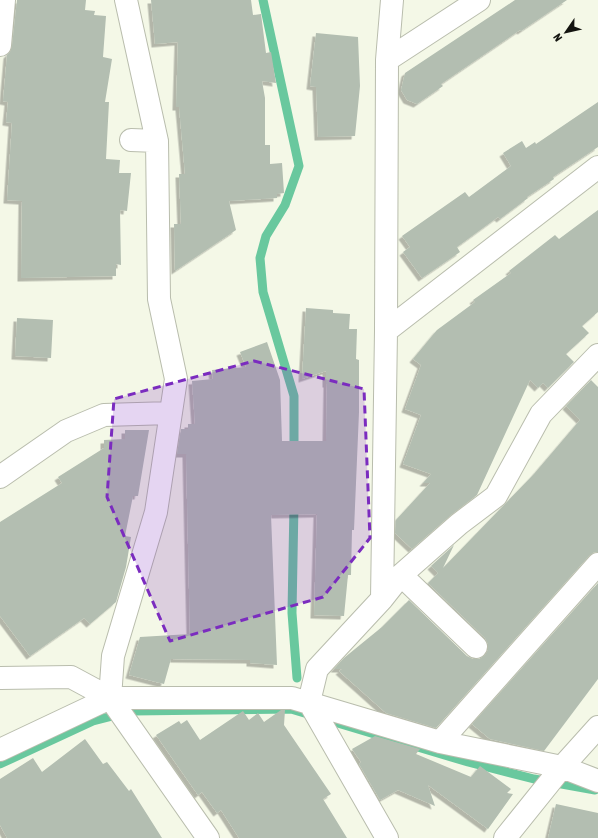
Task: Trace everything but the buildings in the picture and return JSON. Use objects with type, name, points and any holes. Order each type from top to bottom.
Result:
[{"type":"street","points":[[0,45],[4,0]]},
{"type":"street","points":[[110,698],[113,656],[156,512],[176,379],[159,300],[157,141],[126,0]]},
{"type":"street","points":[[382,599],[386,331],[387,60],[392,0]]},
{"type":"street","points":[[387,60],[479,0]]},
{"type":"street","points":[[131,140],[157,141]]},
{"type":"street","points":[[386,331],[598,167]]},
{"type":"street","points":[[387,838],[309,702],[317,669],[382,599],[401,575],[459,524],[496,496],[540,414],[598,355]]},
{"type":"street","points":[[0,477],[66,431],[104,415],[171,413]]},
{"type":"street","points":[[440,742],[598,564]]},
{"type":"street","points":[[401,575],[476,647]]},
{"type":"street","points":[[0,678],[71,677],[110,698],[208,838]]},
{"type":"street","points":[[0,750],[110,698],[292,698],[440,742],[562,767],[598,782]]},
{"type":"street","points":[[505,838],[562,767],[598,727]]},
{"type":"highlighted area","points":[[254,361],[364,389],[370,538],[323,597],[170,641],[107,497],[114,399]]},
{"type":"waterway","points":[[263,0],[299,166],[285,205],[266,236],[260,258],[263,292],[294,396],[294,453]]},
{"type":"waterway","points":[[294,504],[292,613],[297,678]]},
{"type":"waterway","points":[[0,764],[93,721],[132,711],[291,709],[468,762],[534,779],[595,790]]}]
